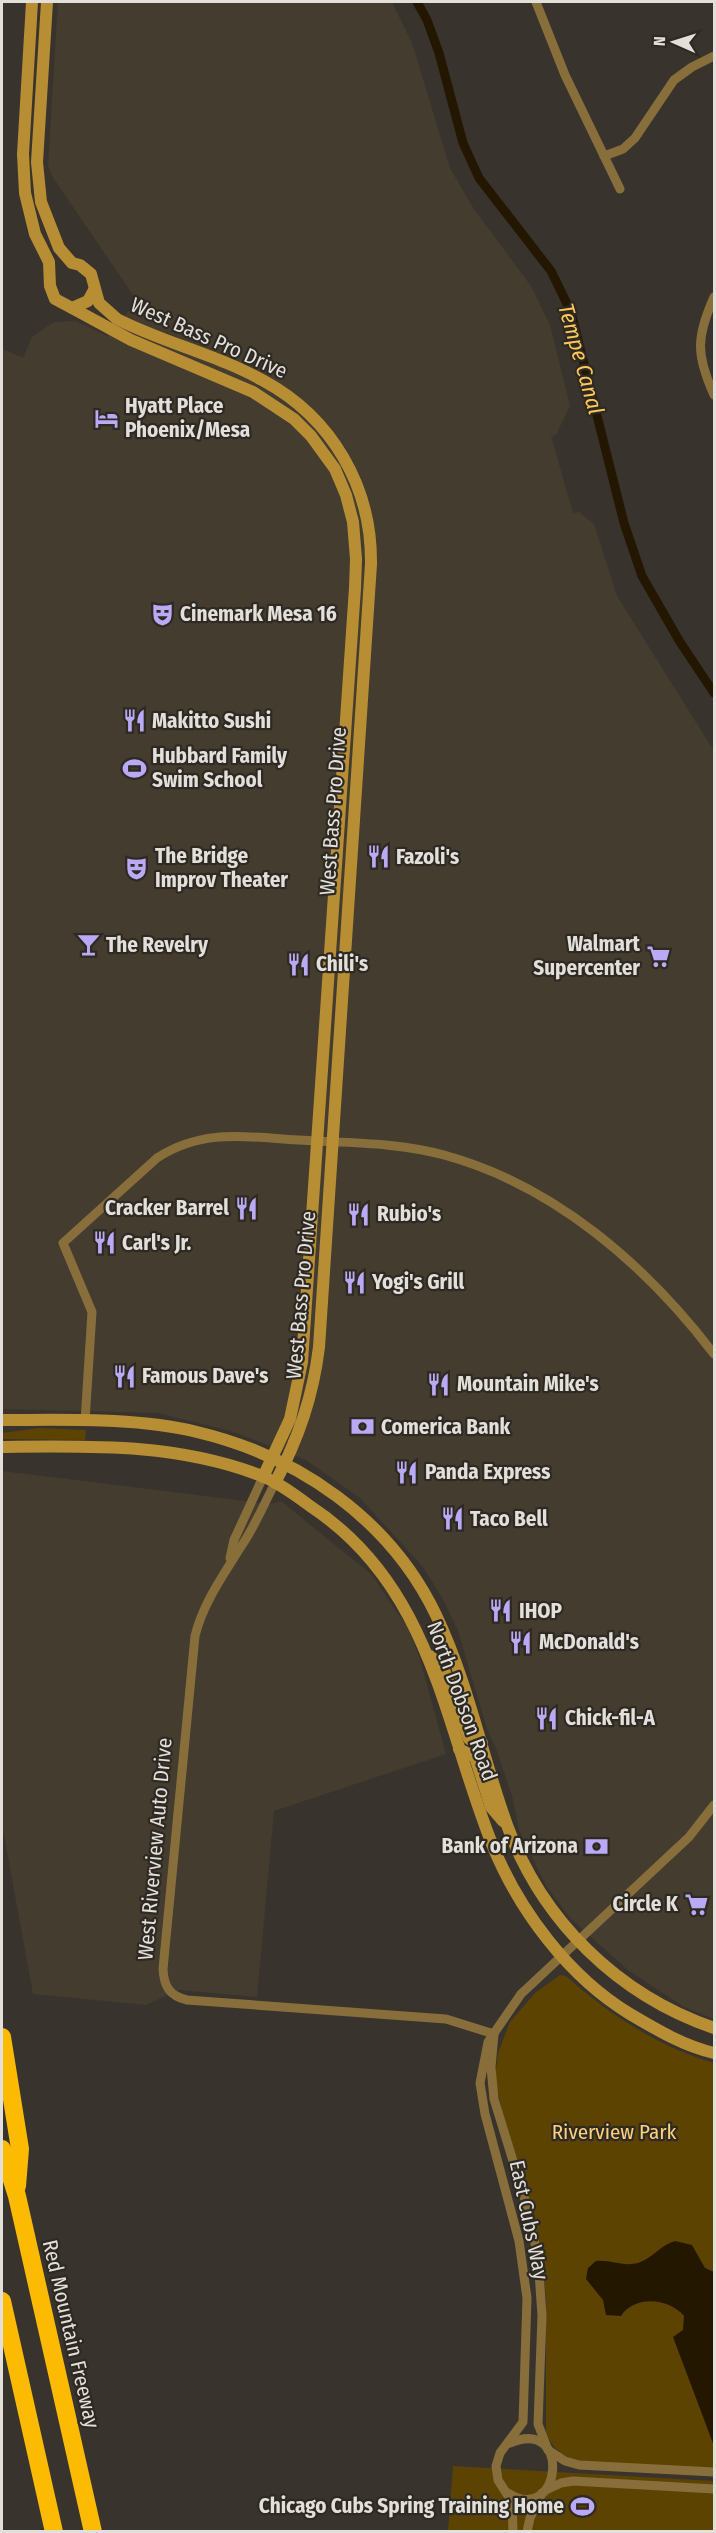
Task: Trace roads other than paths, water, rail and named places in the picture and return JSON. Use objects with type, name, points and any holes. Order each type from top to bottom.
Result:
[{"type":"highway","points":[[2,2037],[20,2149],[16,2196]]},
{"type":"highway","name":"Red Mountain Freeway","points":[[2,2149],[16,2196],[93,2532]]},
{"type":"highway","points":[[2,2301],[54,2532]]},
{"type":"street","name":"West Bass Pro Drive","points":[[32,2],[24,183],[28,212],[49,262],[52,277],[50,286],[55,299],[124,337],[253,392],[275,405],[311,436],[335,469],[346,495],[354,530],[356,560],[301,1371],[290,1419],[268,1467]]},
{"type":"street","name":"West Bass Pro Drive","points":[[46,2],[38,183],[51,232],[58,248],[72,263],[80,265],[91,274],[99,303],[117,319],[256,377],[299,404],[316,419],[347,461],[366,510],[371,564],[345,927],[333,1142],[315,1375],[303,1424],[280,1474]]},
{"type":"street","points":[[548,2],[537,4],[565,75],[620,189]]},
{"type":"street","points":[[604,156],[623,149],[635,138],[674,80],[692,67],[714,56]]},
{"type":"street","points":[[52,277],[60,266],[72,263]]},
{"type":"street","points":[[72,308],[88,301],[94,291]]},
{"type":"street","points":[[714,297],[701,331],[699,348],[702,367],[714,395]]},
{"type":"street","points":[[85,1421],[92,1312],[63,1243],[158,1158],[171,1150],[213,1136],[396,1147],[443,1155],[476,1166],[531,1193],[613,1246],[654,1283],[714,1354]]},
{"type":"street","name":"North Dobson Road","points":[[2,1420],[85,1421],[195,1431],[280,1474],[371,1560],[400,1599],[429,1655],[493,1846],[514,1890],[563,1956],[615,2005],[657,2031],[714,2054]]},
{"type":"street","name":"North Dobson Road","points":[[2,1447],[152,1449],[268,1467],[280,1474],[315,1481],[354,1509],[378,1532],[406,1567],[436,1614],[482,1743],[507,1826],[533,1880],[579,1942],[638,1992],[674,2012],[714,2028]]},
{"type":"street","name":"West Riverview Auto Drive","points":[[227,1566],[234,1540],[268,1467]]},
{"type":"street","name":"West Riverview Auto Drive","points":[[280,1474],[198,1622],[163,1969],[166,1988],[172,1994],[187,2000],[446,2019],[494,2034]]},
{"type":"street","points":[[429,1655],[443,1667],[469,1739],[482,1743]]},
{"type":"street","points":[[459,1749],[475,1757],[491,1807],[507,1826]]},
{"type":"street","name":"East Cubs Way","points":[[513,2532],[512,2502],[500,2484],[495,2471],[498,2457],[523,2422],[527,2298],[515,2222],[481,2093],[484,2052],[516,1999],[689,1837],[714,1805]]},
{"type":"street","name":"East Cubs Way","points":[[494,2034],[491,2067],[494,2099],[525,2200],[538,2258],[542,2313],[538,2424],[555,2468],[552,2480],[530,2518],[527,2532]]},
{"type":"street","points":[[503,2449],[509,2444],[525,2439],[541,2444],[565,2461],[579,2465],[714,2472]]},
{"type":"street","points":[[683,2487],[684,2471]]},
{"type":"street","points":[[506,2491],[520,2498],[573,2481],[714,2489]]},
{"type":"waterway","name":"Tempe Canal","points":[[417,2],[427,20],[439,53],[463,143],[479,178],[551,271],[571,312],[624,523],[642,576],[680,642],[714,693]]},
{"type":"place","name":"Hyatt Place Phoenix/Mesa","points":[[107,418]]},
{"type":"place","name":"Cinemark Mesa 16","points":[[162,614]]},
{"type":"place","name":"Makitto Sushi","points":[[134,721]]},
{"type":"place","name":"Hubbard Family Swim School","points":[[134,768]]},
{"type":"place","name":"Fazoli's","points":[[378,857]]},
{"type":"place","name":"The Bridge Improv Theater","points":[[137,868]]},
{"type":"place","name":"The Revelry","points":[[88,945]]},
{"type":"place","name":"Walmart Supercenter","points":[[658,956]]},
{"type":"place","name":"Chili's","points":[[298,964]]},
{"type":"place","name":"Cracker Barrel","points":[[247,1208]]},
{"type":"place","name":"Rubio's","points":[[359,1214]]},
{"type":"place","name":"Carl's Jr.","points":[[104,1243]]},
{"type":"place","name":"Yogi's Grill","points":[[354,1282]]},
{"type":"place","name":"Famous Dave's","points":[[124,1376]]},
{"type":"place","name":"Mountain Mike's","points":[[439,1384]]},
{"type":"place","name":"Comerica Bank","points":[[363,1427]]},
{"type":"place","name":"Panda Express","points":[[407,1472]]},
{"type":"place","name":"Taco Bell","points":[[452,1519]]},
{"type":"place","name":"IHOP","points":[[501,1611]]},
{"type":"place","name":"McDonald's","points":[[521,1642]]},
{"type":"place","name":"Chick-fil-A","points":[[547,1718]]},
{"type":"place","name":"Bank of Arizona","points":[[596,1846]]},
{"type":"place","name":"Circle K","points":[[696,1904]]},
{"type":"place","name":"Chicago Cubs Spring Training Home","points":[[582,2506]]},
{"type":"park label","name":"Riverview Park","points":[[614,2132]]}]
